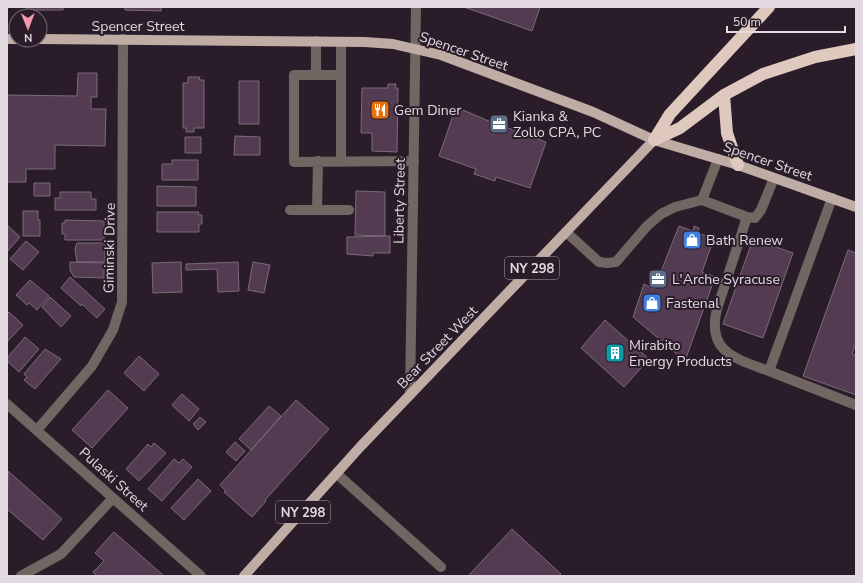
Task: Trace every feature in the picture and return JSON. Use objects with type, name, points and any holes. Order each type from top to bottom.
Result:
[{"type":"highway","points":[[654,140],[670,114],[770,7]]},
{"type":"highway","points":[[654,140],[680,128],[724,95],[763,74],[815,57],[856,49]]},
{"type":"highway","points":[[724,95],[727,133],[738,165]]},
{"type":"main road","name":"Spencer Street","points":[[48,39],[316,41],[392,44],[441,56],[593,112],[654,140],[738,165],[856,206]]},
{"type":"main road","name":"Bear Street West","points":[[244,576],[410,395],[654,140]]},
{"type":"street","name":"Liberty Street","points":[[410,395],[416,7]]},
{"type":"street","name":"Giminski Drive","points":[[37,430],[92,366],[113,330],[122,302],[124,39]]},
{"type":"street","points":[[316,41],[316,75]]},
{"type":"street","points":[[341,42],[341,162]]},
{"type":"street","points":[[340,75],[294,75],[294,162],[414,161]]},
{"type":"street","points":[[702,200],[718,159]]},
{"type":"street","points":[[317,210],[318,162]]},
{"type":"street","points":[[566,232],[599,262],[616,262],[647,226],[661,214],[675,207],[702,200],[747,217],[755,218],[759,216],[774,178]]},
{"type":"street","points":[[769,371],[832,198]]},
{"type":"street","points":[[290,210],[349,210]]},
{"type":"street","points":[[747,217],[713,322],[714,333],[718,343],[734,358],[856,405]]},
{"type":"street","name":"Pulaski Street","points":[[7,404],[201,576]]},
{"type":"street","points":[[337,474],[441,567]]},
{"type":"street","points":[[21,576],[61,554],[113,498]]},
{"type":"building","points":[[63,7],[63,10],[48,10],[48,8],[27,8]]},
{"type":"building","points":[[125,7],[161,7],[161,11],[125,10]]},
{"type":"building","points":[[464,7],[540,7],[532,31]]},
{"type":"building","points":[[78,73],[97,73],[97,97],[91,97],[91,109],[106,109],[105,146],[55,145],[55,169],[26,169],[26,182],[7,182],[7,95],[77,96]]},
{"type":"building","points":[[188,77],[200,77],[199,80],[204,80],[204,128],[194,128],[194,132],[186,132],[186,128],[183,128],[183,83],[188,83]]},
{"type":"building","points":[[239,81],[259,81],[259,124],[239,124]]},
{"type":"building","name":"Gem Diner","points":[[388,84],[396,84],[395,88],[398,88],[397,152],[372,151],[372,133],[361,133],[362,88],[388,88]]},
{"type":"building","points":[[456,107],[491,122],[492,119],[507,124],[506,127],[546,142],[530,188],[496,177],[495,181],[474,174],[476,169],[439,156]]},
{"type":"building","points":[[235,136],[260,137],[260,155],[234,155]]},
{"type":"building","points":[[185,137],[201,137],[201,153],[185,153]]},
{"type":"building","points":[[172,160],[198,160],[198,180],[162,180],[162,164],[172,164]]},
{"type":"building","points":[[34,183],[50,183],[50,196],[34,196]]},
{"type":"building","points":[[157,186],[196,187],[196,206],[157,206]]},
{"type":"building","points":[[356,191],[385,192],[385,236],[355,235]]},
{"type":"building","points":[[60,192],[91,192],[91,199],[96,199],[96,210],[55,210],[55,198],[60,198]]},
{"type":"building","points":[[23,211],[38,211],[38,220],[40,220],[40,236],[23,236]]},
{"type":"building","points":[[157,212],[199,212],[198,215],[202,215],[202,224],[199,224],[199,232],[157,232]]},
{"type":"building","points":[[65,220],[104,221],[104,240],[65,240],[65,234],[62,234],[62,223],[65,223]]},
{"type":"building","points":[[7,225],[20,237],[7,252]]},
{"type":"building","points":[[679,226],[693,231],[694,226],[699,228],[697,233],[714,238],[702,272],[715,277],[685,361],[633,317],[644,284],[654,289]]},
{"type":"building","points":[[390,236],[390,253],[373,253],[373,256],[347,254],[347,237]]},
{"type":"building","points":[[753,239],[793,253],[763,338],[723,324]]},
{"type":"building","points":[[26,241],[39,252],[23,270],[10,259]]},
{"type":"building","points":[[77,243],[105,243],[105,262],[77,262],[75,249]]},
{"type":"building","points":[[848,250],[856,253],[856,343],[852,354],[856,356],[856,395],[803,376]]},
{"type":"building","points":[[70,262],[104,263],[104,278],[74,277],[70,270]]},
{"type":"building","points":[[181,262],[182,292],[153,293],[152,263]]},
{"type":"building","points":[[238,262],[239,291],[218,292],[217,269],[186,270],[186,264]]},
{"type":"building","points":[[253,262],[270,265],[264,293],[248,290]]},
{"type":"building","points":[[70,277],[105,309],[97,318],[61,288]]},
{"type":"building","points":[[30,280],[49,296],[37,310],[29,303],[27,305],[16,295]]},
{"type":"building","points":[[50,297],[71,316],[61,327],[42,307]]},
{"type":"building","points":[[9,312],[23,325],[7,342],[7,314]]},
{"type":"building","name":"Mirabito Energy Products","points":[[605,320],[649,359],[624,387],[581,348]]},
{"type":"building","points":[[25,337],[39,349],[19,372],[7,361],[7,358]]},
{"type":"building","points":[[45,349],[61,359],[35,389],[24,380],[27,377],[24,374]]},
{"type":"building","points":[[139,356],[159,374],[144,391],[124,373]]},
{"type":"building","points":[[108,390],[128,408],[92,448],[72,430]]},
{"type":"building","points":[[182,394],[199,409],[189,421],[172,405]]},
{"type":"building","points":[[296,400],[329,429],[265,500],[266,501],[252,517],[224,492],[226,491],[220,485]]},
{"type":"building","points":[[269,406],[281,416],[251,450],[239,439]]},
{"type":"building","points":[[200,417],[206,422],[198,430],[193,424]]},
{"type":"building","points":[[235,442],[245,451],[236,461],[226,452]]},
{"type":"building","points":[[154,443],[166,453],[139,481],[126,469],[148,444],[151,447]]},
{"type":"building","points":[[174,459],[179,463],[183,459],[192,467],[162,501],[148,489]]},
{"type":"building","points":[[8,471],[62,519],[43,540],[7,509]]},
{"type":"building","points":[[198,479],[211,491],[184,520],[171,508]]},
{"type":"building","points":[[512,529],[561,574],[559,576],[468,576]]},
{"type":"building","points":[[114,532],[164,576],[97,576],[93,572],[104,561],[95,553]]},
{"type":"place","name":"Gem Diner","points":[[380,110]]},
{"type":"place","name":"Kianka & Zollo CPA, PC","points":[[499,124]]},
{"type":"place","name":"Bath Renew","points":[[692,240]]},
{"type":"place","name":"L'Arche Syracuse","points":[[658,279]]},
{"type":"place","name":"Fastenal","points":[[652,303]]},
{"type":"place","name":"Mirabito Energy Products","points":[[615,353]]}]
